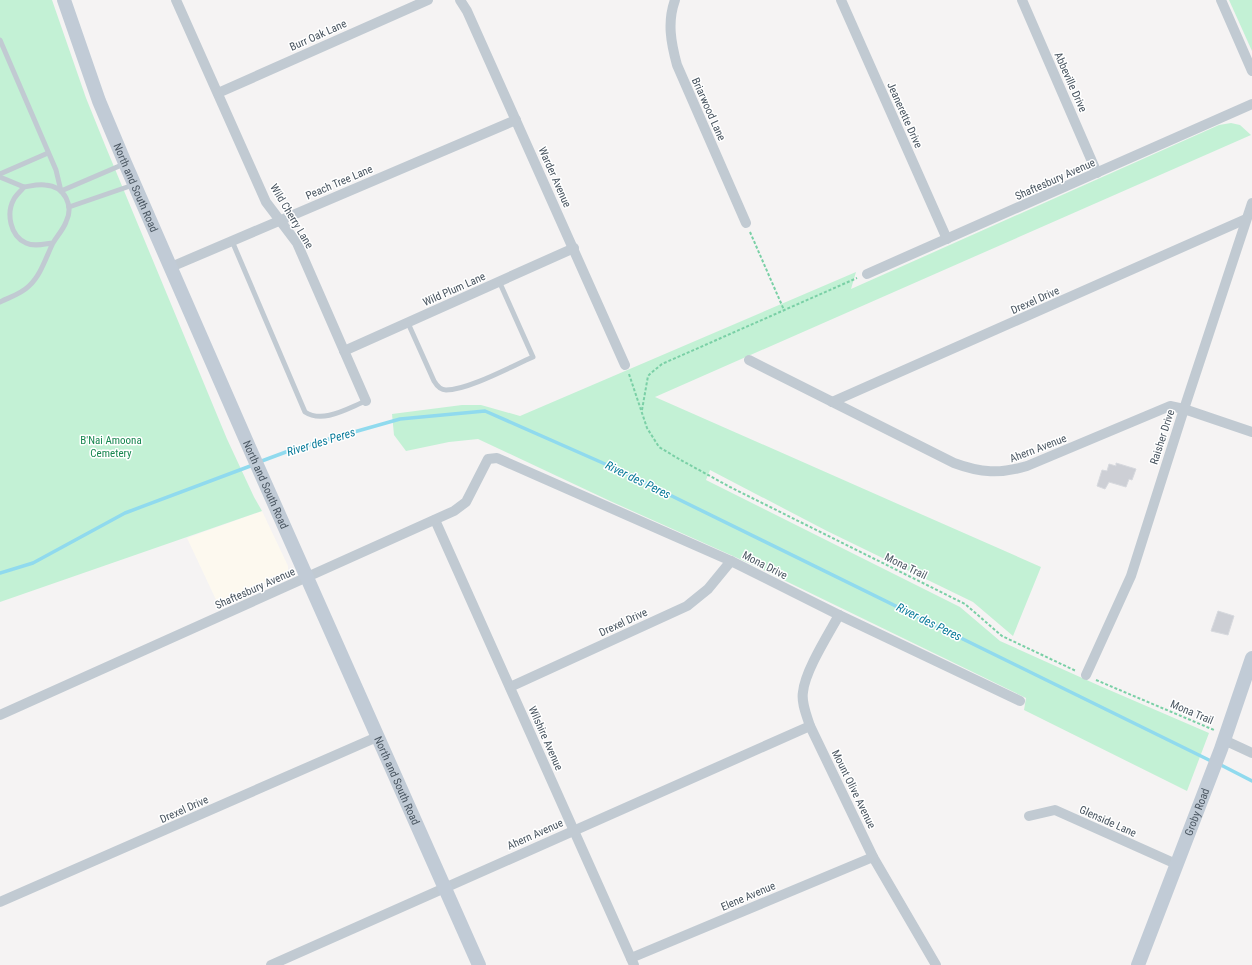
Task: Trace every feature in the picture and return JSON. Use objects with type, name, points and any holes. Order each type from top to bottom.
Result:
[{"type":"street","name":"North and South Road","points":[[64,0],[99,101],[125,164],[171,266],[268,492],[479,965]]},
{"type":"street","name":"Wild Cherry Lane","points":[[176,0],[266,202],[297,243],[366,401]]},
{"type":"street","name":"Burr Oak Lane","points":[[218,93],[428,0]]},
{"type":"street","name":"Warder Avenue","points":[[460,0],[467,11],[625,364]]},
{"type":"street","name":"Briarwood Lane","points":[[675,0],[671,9],[670,26],[672,46],[677,65],[746,223]]},
{"type":"street","name":"Jeanerette Drive","points":[[840,0],[947,239]]},
{"type":"street","name":"Abbeville Drive","points":[[1022,0],[1098,173]]},
{"type":"street","points":[[1221,0],[1252,71]]},
{"type":"street","name":"Shaftesbury Avenue","points":[[867,274],[1252,104]]},
{"type":"street","name":"Peach Tree Lane","points":[[171,266],[516,120]]},
{"type":"street","name":"Raisher Drive","points":[[1086,675],[1131,576],[1252,203]]},
{"type":"street","name":"Drexel Drive","points":[[832,402],[1246,219]]},
{"type":"street","name":"Wild Plum Lane","points":[[344,351],[574,248]]},
{"type":"street","name":"Ahern Avenue","points":[[749,360],[954,463],[968,468],[989,472],[1010,471],[1027,466],[1170,406],[1184,409],[1252,432]]},
{"type":"street","name":"Shaftesbury Avenue","points":[[0,715],[454,511],[466,502],[488,459],[497,458]]},
{"type":"street","name":"Mona Drive","points":[[497,458],[732,561],[838,616],[1020,701]]},
{"type":"street","name":"Wilshire Avenue","points":[[435,520],[633,962]]},
{"type":"street","name":"Drexel Drive","points":[[510,687],[687,606],[708,589],[732,561]]},
{"type":"street","name":"Mount Olive Avenue","points":[[838,616],[818,652],[808,676],[803,693],[805,711],[810,726],[873,856],[936,965]]},
{"type":"street","name":"Groby Road","points":[[1138,965],[1198,805],[1224,741],[1252,658]]},
{"type":"street","name":"Ahern Avenue","points":[[271,965],[810,726]]},
{"type":"street","name":"Drexel Drive","points":[[0,902],[377,737]]},
{"type":"street","points":[[1224,741],[1252,753]]},
{"type":"street","name":"Glenside Lane","points":[[1029,816],[1055,810],[1176,864]]},
{"type":"street","name":"Elene Avenue","points":[[633,962],[873,856]]},
{"type":"lane","points":[[0,40],[59,178],[61,191]]},
{"type":"lane","points":[[0,174],[48,152]]},
{"type":"lane","points":[[61,191],[125,164]]},
{"type":"lane","points":[[0,177],[24,187],[45,184],[54,186],[61,191],[68,201],[69,207],[66,223],[29,287],[21,293],[0,302]]},
{"type":"lane","points":[[69,207],[135,184]]},
{"type":"lane","points":[[24,187],[14,199],[10,209],[10,220],[17,236],[25,242],[34,245],[54,243]]},
{"type":"lane","points":[[232,241],[305,412],[311,416],[329,416],[366,401]]},
{"type":"lane","points":[[408,323],[434,382],[445,390],[465,387],[533,357],[499,282]]},
{"type":"path","points":[[746,223],[784,310]]},
{"type":"path","points":[[642,411],[648,376],[662,364],[867,274]]},
{"type":"path","name":"Mona Trail","points":[[625,364],[647,428],[659,447],[730,487],[965,604],[1002,636],[1224,741]]},
{"type":"shaded area","points":[[262,511],[288,566],[288,570],[284,574],[218,604],[187,538]]},
{"type":"green space","name":"B'Nai Amoona Cemetery","points":[[0,0],[52,0],[86,98],[105,145],[227,439],[262,511],[0,602]]},
{"type":"green space","points":[[1229,0],[1252,0],[1252,51]]},
{"type":"green space","points":[[1231,123],[1240,125],[1251,135],[655,397],[1041,567],[1013,636],[973,602],[827,531],[710,470],[706,480],[960,607],[1000,641],[1209,733],[1187,791],[1024,710],[1026,698],[753,565],[610,501],[478,439],[449,442],[406,451],[394,435],[392,414],[462,405],[481,405],[520,416],[856,272],[851,289],[1219,125]]},
{"type":"building","points":[[1116,463],[1136,469],[1132,480],[1129,479],[1126,487],[1109,482],[1105,489],[1097,486],[1102,470],[1107,471],[1109,464],[1116,466]]},
{"type":"building","points":[[1218,611],[1234,616],[1228,635],[1211,631]]},
{"type":"waterway","name":"River des Peres","points":[[259,462],[294,449],[400,419],[485,411],[621,471],[1213,762]]},
{"type":"waterway","name":"River des Peres","points":[[0,573],[33,563],[125,513],[253,465]]},
{"type":"waterway","name":"River des Peres","points":[[1219,764],[1252,781]]}]
